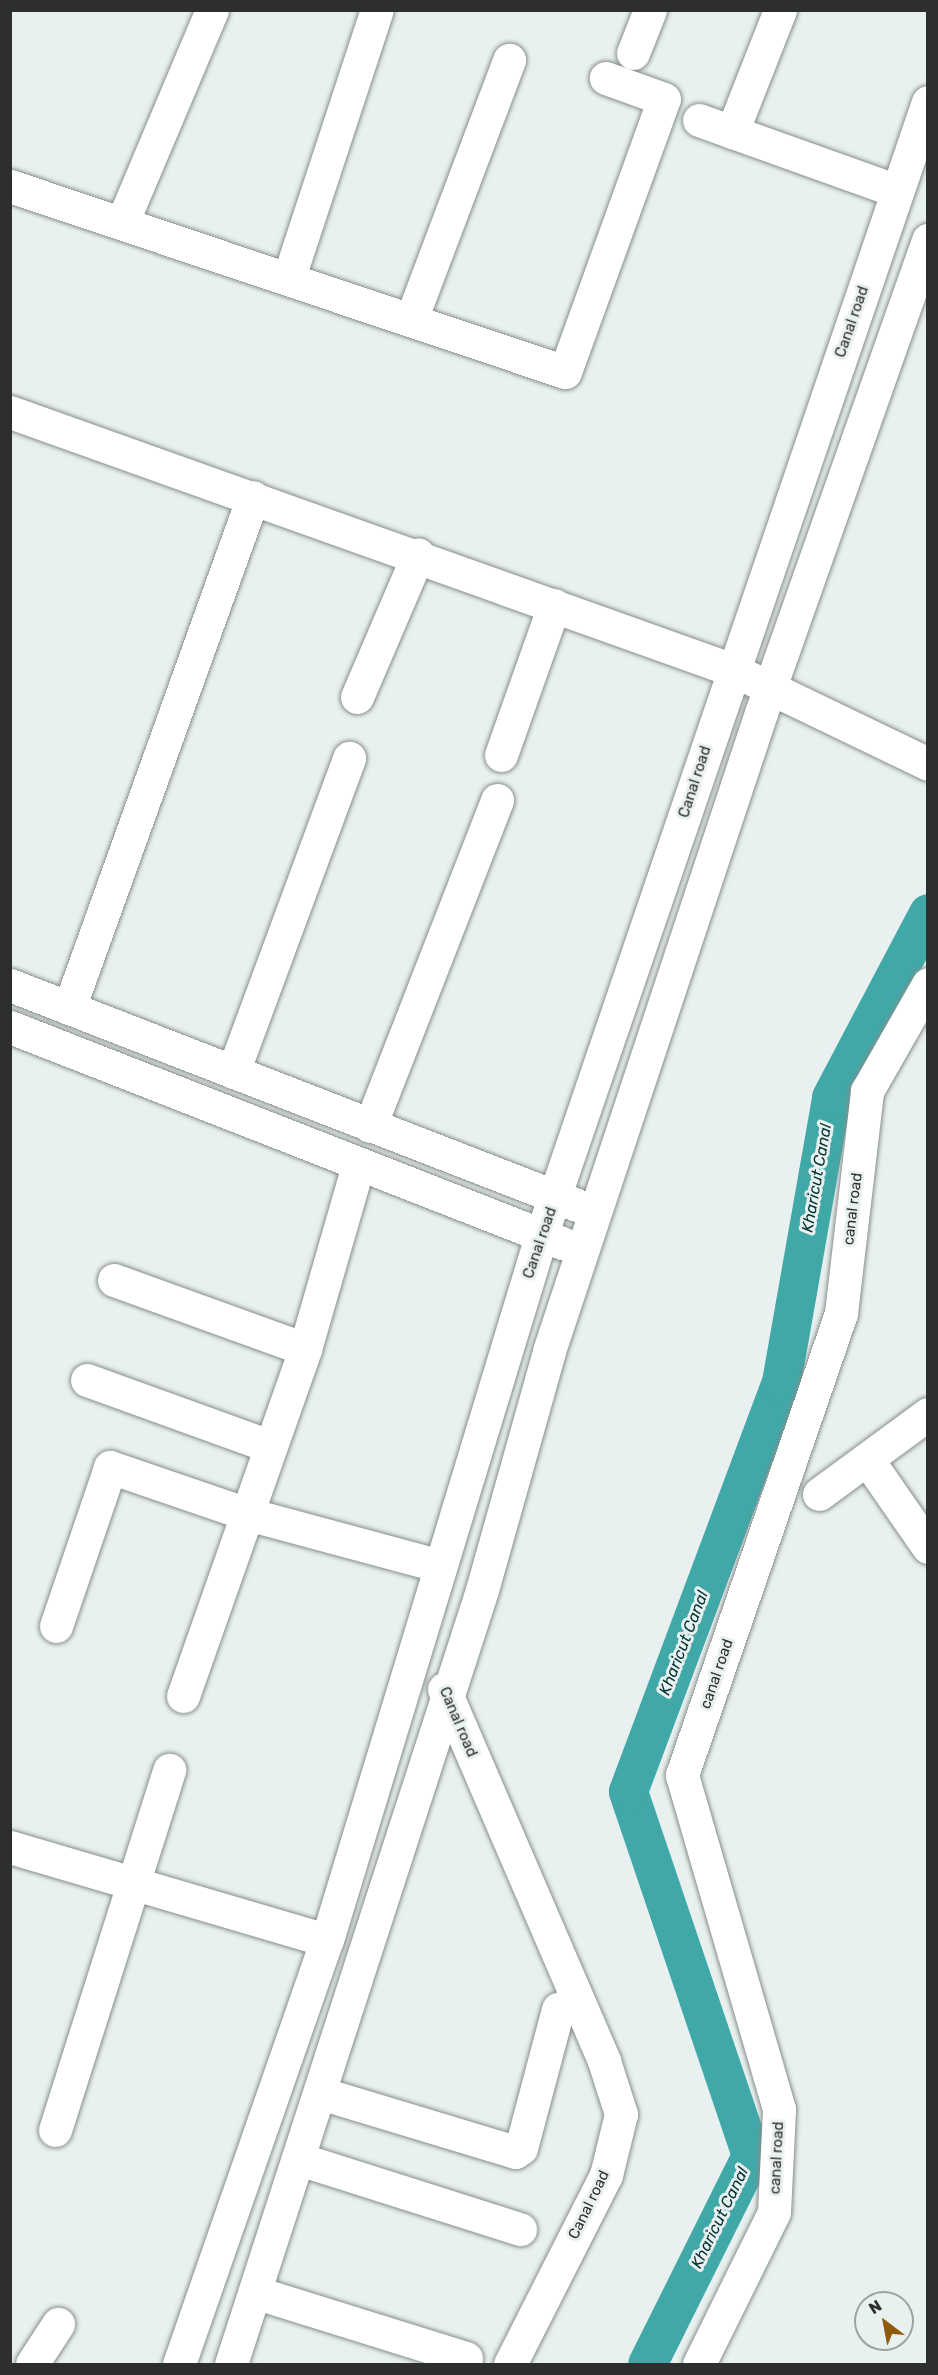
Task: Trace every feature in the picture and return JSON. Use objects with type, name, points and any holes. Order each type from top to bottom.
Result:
[{"type":"street","points":[[122,223],[212,10]]},
{"type":"street","points":[[290,277],[376,10]]},
{"type":"street","points":[[633,53],[650,10]]},
{"type":"street","points":[[732,132],[780,10]]},
{"type":"street","points":[[411,317],[509,60]]},
{"type":"street","points":[[10,186],[411,317],[565,372],[664,99],[606,78]]},
{"type":"street","name":"Canal road","points":[[510,2364],[606,2175],[621,2114],[604,2061],[422,1638],[440,1566],[541,1236],[927,102]]},
{"type":"street","points":[[699,120],[897,191]]},
{"type":"street","points":[[231,2364],[258,2293],[448,1697],[582,1250],[770,688],[927,240]]},
{"type":"street","points":[[10,412],[418,555],[733,670],[927,764]]},
{"type":"street","points":[[69,1008],[253,497]]},
{"type":"street","points":[[357,697],[418,555]]},
{"type":"street","points":[[501,755],[554,604]]},
{"type":"street","points":[[233,1072],[349,758]]},
{"type":"street","points":[[370,1126],[496,800]]},
{"type":"street","name":"canal road","points":[[699,2364],[774,2212],[779,2109],[682,1775],[841,1313],[867,1091],[927,984]]},
{"type":"street","points":[[10,985],[595,1211]]},
{"type":"street","points":[[10,1027],[358,1165],[582,1250]]},
{"type":"street","points":[[183,1696],[244,1513],[305,1349],[358,1165]]},
{"type":"street","points":[[114,1280],[305,1349]]},
{"type":"street","points":[[87,1380],[269,1446]]},
{"type":"street","points":[[819,1494],[927,1414]]},
{"type":"street","points":[[867,1459],[927,1547]]},
{"type":"street","points":[[56,1626],[110,1467],[244,1513],[440,1566]]},
{"type":"street","points":[[179,2364],[327,1940],[422,1638]]},
{"type":"street","points":[[55,2130],[131,1882],[169,1770]]},
{"type":"street","points":[[10,1847],[327,1940]]},
{"type":"street","points":[[320,2093],[515,2152],[521,2148],[558,2009]]},
{"type":"street","points":[[299,2159],[520,2229]]},
{"type":"street","points":[[258,2293],[466,2358]]},
{"type":"street","points":[[32,2364],[58,2324]]},
{"type":"waterway","name":"Kharicut Canal","points":[[647,2364],[751,2155],[628,1791],[781,1382],[831,1097],[928,913]]}]
